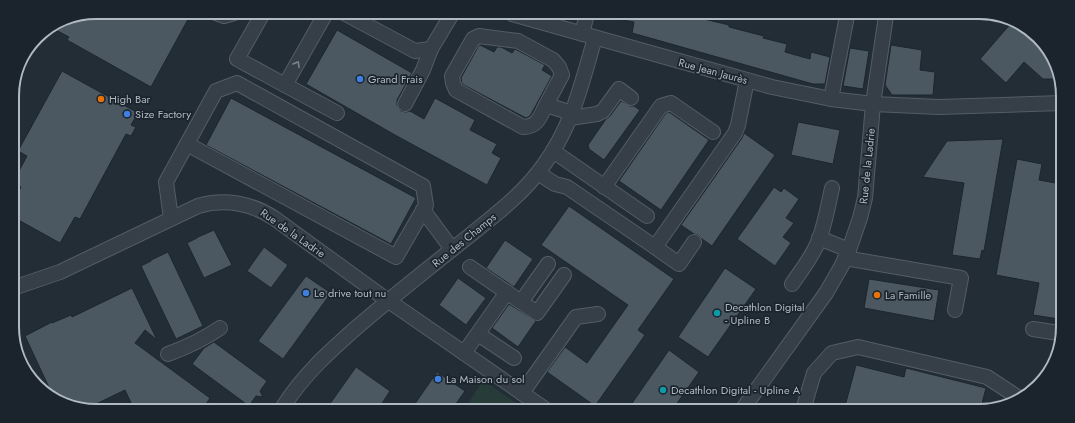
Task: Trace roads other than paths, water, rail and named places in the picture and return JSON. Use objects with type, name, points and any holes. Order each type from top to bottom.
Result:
[{"type":"street","points":[[260,19],[237,59],[337,113]]},
{"type":"street","points":[[285,85],[323,19]]},
{"type":"street","points":[[355,19],[415,51],[431,49]]},
{"type":"street","points":[[405,104],[423,70],[431,49],[449,19]]},
{"type":"street","name":"Rue Jean Jaurès","points":[[529,19],[747,80],[793,92],[831,99],[918,107],[1056,103]]},
{"type":"street","name":"Rue des Champs","points":[[286,404],[299,384],[318,362],[388,300],[508,204],[527,186],[538,172],[553,151],[571,115],[578,97],[588,36],[587,19]]},
{"type":"street","points":[[831,99],[846,19]]},
{"type":"street","name":"Rue de la Ladrie","points":[[746,404],[826,293],[847,254],[860,218],[864,198],[873,104],[886,19]]},
{"type":"street","points":[[479,36],[518,41],[553,60],[559,67],[562,75],[546,105],[535,125],[523,127],[456,90],[452,76],[473,39],[479,36]]},
{"type":"street","points":[[655,246],[735,133],[747,80]]},
{"type":"street","points":[[171,218],[166,182],[216,91],[237,83],[423,186],[426,204],[396,257],[187,144]]},
{"type":"street","points":[[546,105],[571,115],[597,114],[603,111],[619,89],[631,98]]},
{"type":"street","points":[[604,187],[661,106],[671,103],[713,132]]},
{"type":"street","points":[[553,151],[647,216]]},
{"type":"street","points":[[538,172],[555,184],[567,187],[655,246],[679,264],[694,242]]},
{"type":"street","points":[[792,284],[809,258],[819,238],[826,218],[832,188]]},
{"type":"street","name":"Rue de la Ladrie","points":[[19,286],[60,272],[171,218],[208,203],[230,203],[251,206],[274,218],[464,354],[538,404]]},
{"type":"street","points":[[423,210],[452,249]]},
{"type":"street","points":[[819,238],[847,254],[961,278],[955,310]]},
{"type":"street","points":[[521,302],[548,264]]},
{"type":"street","points":[[470,267],[537,313],[564,274]]},
{"type":"street","points":[[464,354],[507,292]]},
{"type":"street","points":[[522,393],[576,317],[598,314]]},
{"type":"street","points":[[168,354],[204,339],[220,328]]},
{"type":"street","points":[[1033,329],[1055,332]]},
{"type":"street","points":[[478,334],[514,358]]},
{"type":"street","points":[[805,404],[814,373],[832,352],[858,347],[987,377],[1015,395]]},
{"type":"place","name":"Grand Frais","points":[[360,79]]},
{"type":"place","name":"High Bar","points":[[101,99]]},
{"type":"place","name":"Size Factory","points":[[127,114]]},
{"type":"place","name":"Le drive tout nu","points":[[306,293]]},
{"type":"place","name":"La Famille","points":[[877,295]]},
{"type":"place","name":"Decathlon Digital - Upline B","points":[[717,313]]},
{"type":"place","name":"La Maison du sol","points":[[438,379]]},
{"type":"place","name":"Decathlon Digital - Upline A","points":[[663,390]]}]
